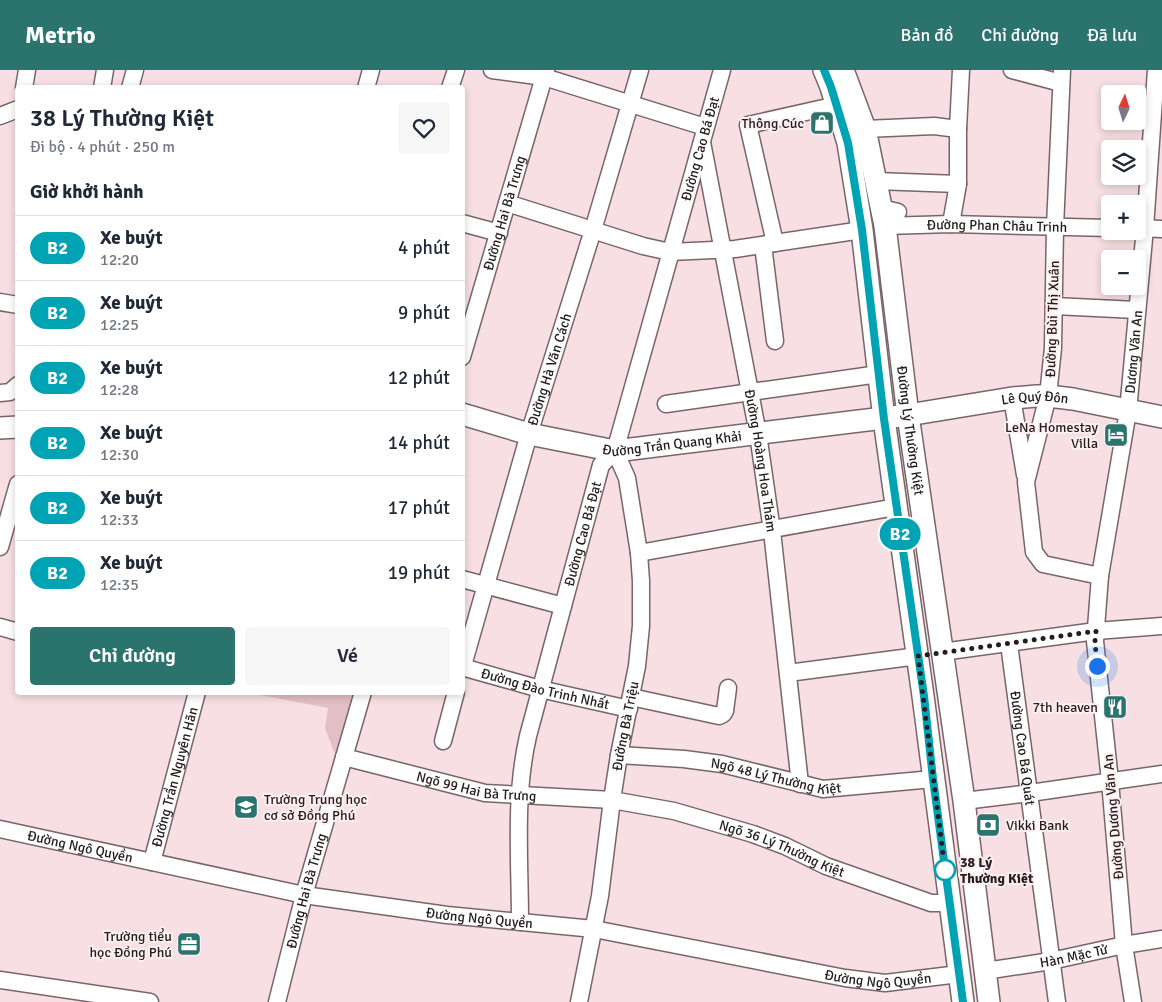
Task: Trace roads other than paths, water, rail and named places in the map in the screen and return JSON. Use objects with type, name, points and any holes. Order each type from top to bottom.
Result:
[{"type":"main road","name":"Đường Lý Thường Kiệt","points":[[824,70],[848,143],[862,230],[884,419],[924,696],[933,779],[963,1002]]},
{"type":"main road","name":"Đường Lý Thường Kiệt","points":[[843,70],[865,129],[876,181],[888,215],[908,416],[964,801],[989,1002]]},
{"type":"main road","name":"Lê Quý Đôn","points":[[884,419],[1012,398],[1048,396],[1162,417]]},
{"type":"main road","name":"Đường Trần Quang Khải","points":[[465,415],[529,434],[615,451],[884,419]]},
{"type":"main road","points":[[0,428],[15,427]]},
{"type":"main road","points":[[918,656],[942,652]]},
{"type":"main road","points":[[924,696],[948,693]]},
{"type":"main road","points":[[959,974],[985,971]]},
{"type":"street","points":[[24,85],[27,70]]},
{"type":"street","points":[[102,85],[104,70]]},
{"type":"street","points":[[131,85],[135,70]]},
{"type":"street","points":[[367,85],[371,70]]},
{"type":"street","points":[[451,85],[456,70]]},
{"type":"street","points":[[492,70],[545,74],[703,134]]},
{"type":"street","name":"Đường Hà Văn Cách","points":[[465,661],[529,434],[593,230],[640,70]]},
{"type":"street","name":"Đường Cao Bá Đạt","points":[[520,922],[519,794],[523,758],[601,464],[615,451],[722,70]]},
{"type":"street","points":[[951,224],[958,184],[961,70]]},
{"type":"street","points":[[1012,70],[1062,77]]},
{"type":"street","name":"Dương Văn An","points":[[1144,195],[1156,70]]},
{"type":"street","name":"Đường Hai Bà Trưng","points":[[465,347],[545,74]]},
{"type":"street","name":"Đường Bùi Thị Xuân","points":[[1062,77],[1055,226],[1053,348],[1048,396],[1026,482],[1034,552],[1043,564],[1100,576]]},
{"type":"street","points":[[775,341],[769,244],[748,125],[837,105]]},
{"type":"street","points":[[0,116],[15,110]]},
{"type":"street","points":[[865,129],[934,126],[958,128]]},
{"type":"street","name":"Đường Hoàng Hoa Thám","points":[[703,134],[758,434],[772,530],[800,784]]},
{"type":"street","points":[[876,181],[958,184]]},
{"type":"street","points":[[507,203],[644,246],[670,252],[723,250],[862,230]]},
{"type":"street","name":"Đường Phan Châu Trinh","points":[[888,215],[951,224],[1101,228]]},
{"type":"street","points":[[465,224],[499,233]]},
{"type":"street","points":[[1146,228],[1162,229]]},
{"type":"street","name":"Dương Văn An","points":[[1096,631],[1100,576],[1128,410],[1137,310],[1140,240]]},
{"type":"street","points":[[0,302],[15,304]]},
{"type":"street","points":[[1054,306],[1137,310]]},
{"type":"street","points":[[666,404],[879,374]]},
{"type":"street","points":[[0,393],[10,392],[15,388]]},
{"type":"street","points":[[1012,398],[1026,482]]},
{"type":"street","name":"Đường Bà Triệu","points":[[579,1002],[594,929],[619,755],[637,666],[641,626],[639,553],[627,478],[615,451]]},
{"type":"street","points":[[7,540],[15,499]]},
{"type":"street","points":[[639,553],[896,507]]},
{"type":"street","points":[[465,580],[563,606]]},
{"type":"street","points":[[942,652],[1096,631],[1162,626]]},
{"type":"street","points":[[0,627],[15,631]]},
{"type":"street","name":"Đường Dương Văn An","points":[[1096,631],[1096,655],[1110,781],[1124,945],[1133,1002]]},
{"type":"street","name":"Đường Cao Bá Quát","points":[[1009,644],[1057,1002]]},
{"type":"street","points":[[788,673],[918,656]]},
{"type":"street","name":"Đường Đào Trinh Nhất","points":[[465,669],[540,689],[719,716],[725,711],[728,688]]},
{"type":"street","name":"Đường Trần Nguyên Hãn","points":[[152,862],[196,695]]},
{"type":"street","name":"Đường Hai Bà Trưng","points":[[277,1002],[304,895],[362,695]]},
{"type":"street","points":[[443,741],[455,695]]},
{"type":"street","name":"Ngõ 48 Lý Thường Kiệt","points":[[619,755],[684,759],[722,764],[823,789],[933,779]]},
{"type":"street","name":"Ngõ 99 Hai Bà Trưng","points":[[344,757],[485,793],[612,800]]},
{"type":"street","points":[[964,801],[1162,774]]},
{"type":"street","name":"Ngõ 36 Lý Thường Kiệt","points":[[612,800],[674,811],[713,821],[784,846],[826,866],[876,884],[931,903],[950,903]]},
{"type":"street","name":"Đường Ngô Quyền","points":[[0,829],[304,895],[447,915],[594,929],[845,978],[885,983],[959,974]]},
{"type":"street","name":"Hàn Mặc Tử","points":[[985,971],[1051,962],[1124,945],[1162,939]]},
{"type":"street","points":[[0,980],[69,996],[146,1002]]},
{"type":"place","name":"Thông Cúc","points":[[822,123]]},
{"type":"place","name":"LeNa Homestay Villa","points":[[1116,435]]},
{"type":"place","name":"7th heaven","points":[[1115,707]]},
{"type":"place","name":"Trường Trung học cơ sở Đồng Phú","points":[[246,807]]},
{"type":"place","name":"Vikki Bank","points":[[988,825]]},
{"type":"place","name":"38 Lý Thường Kiệt","points":[[945,870]]},
{"type":"place","name":"Trường tiểu học Đồng Phú","points":[[189,944]]}]
